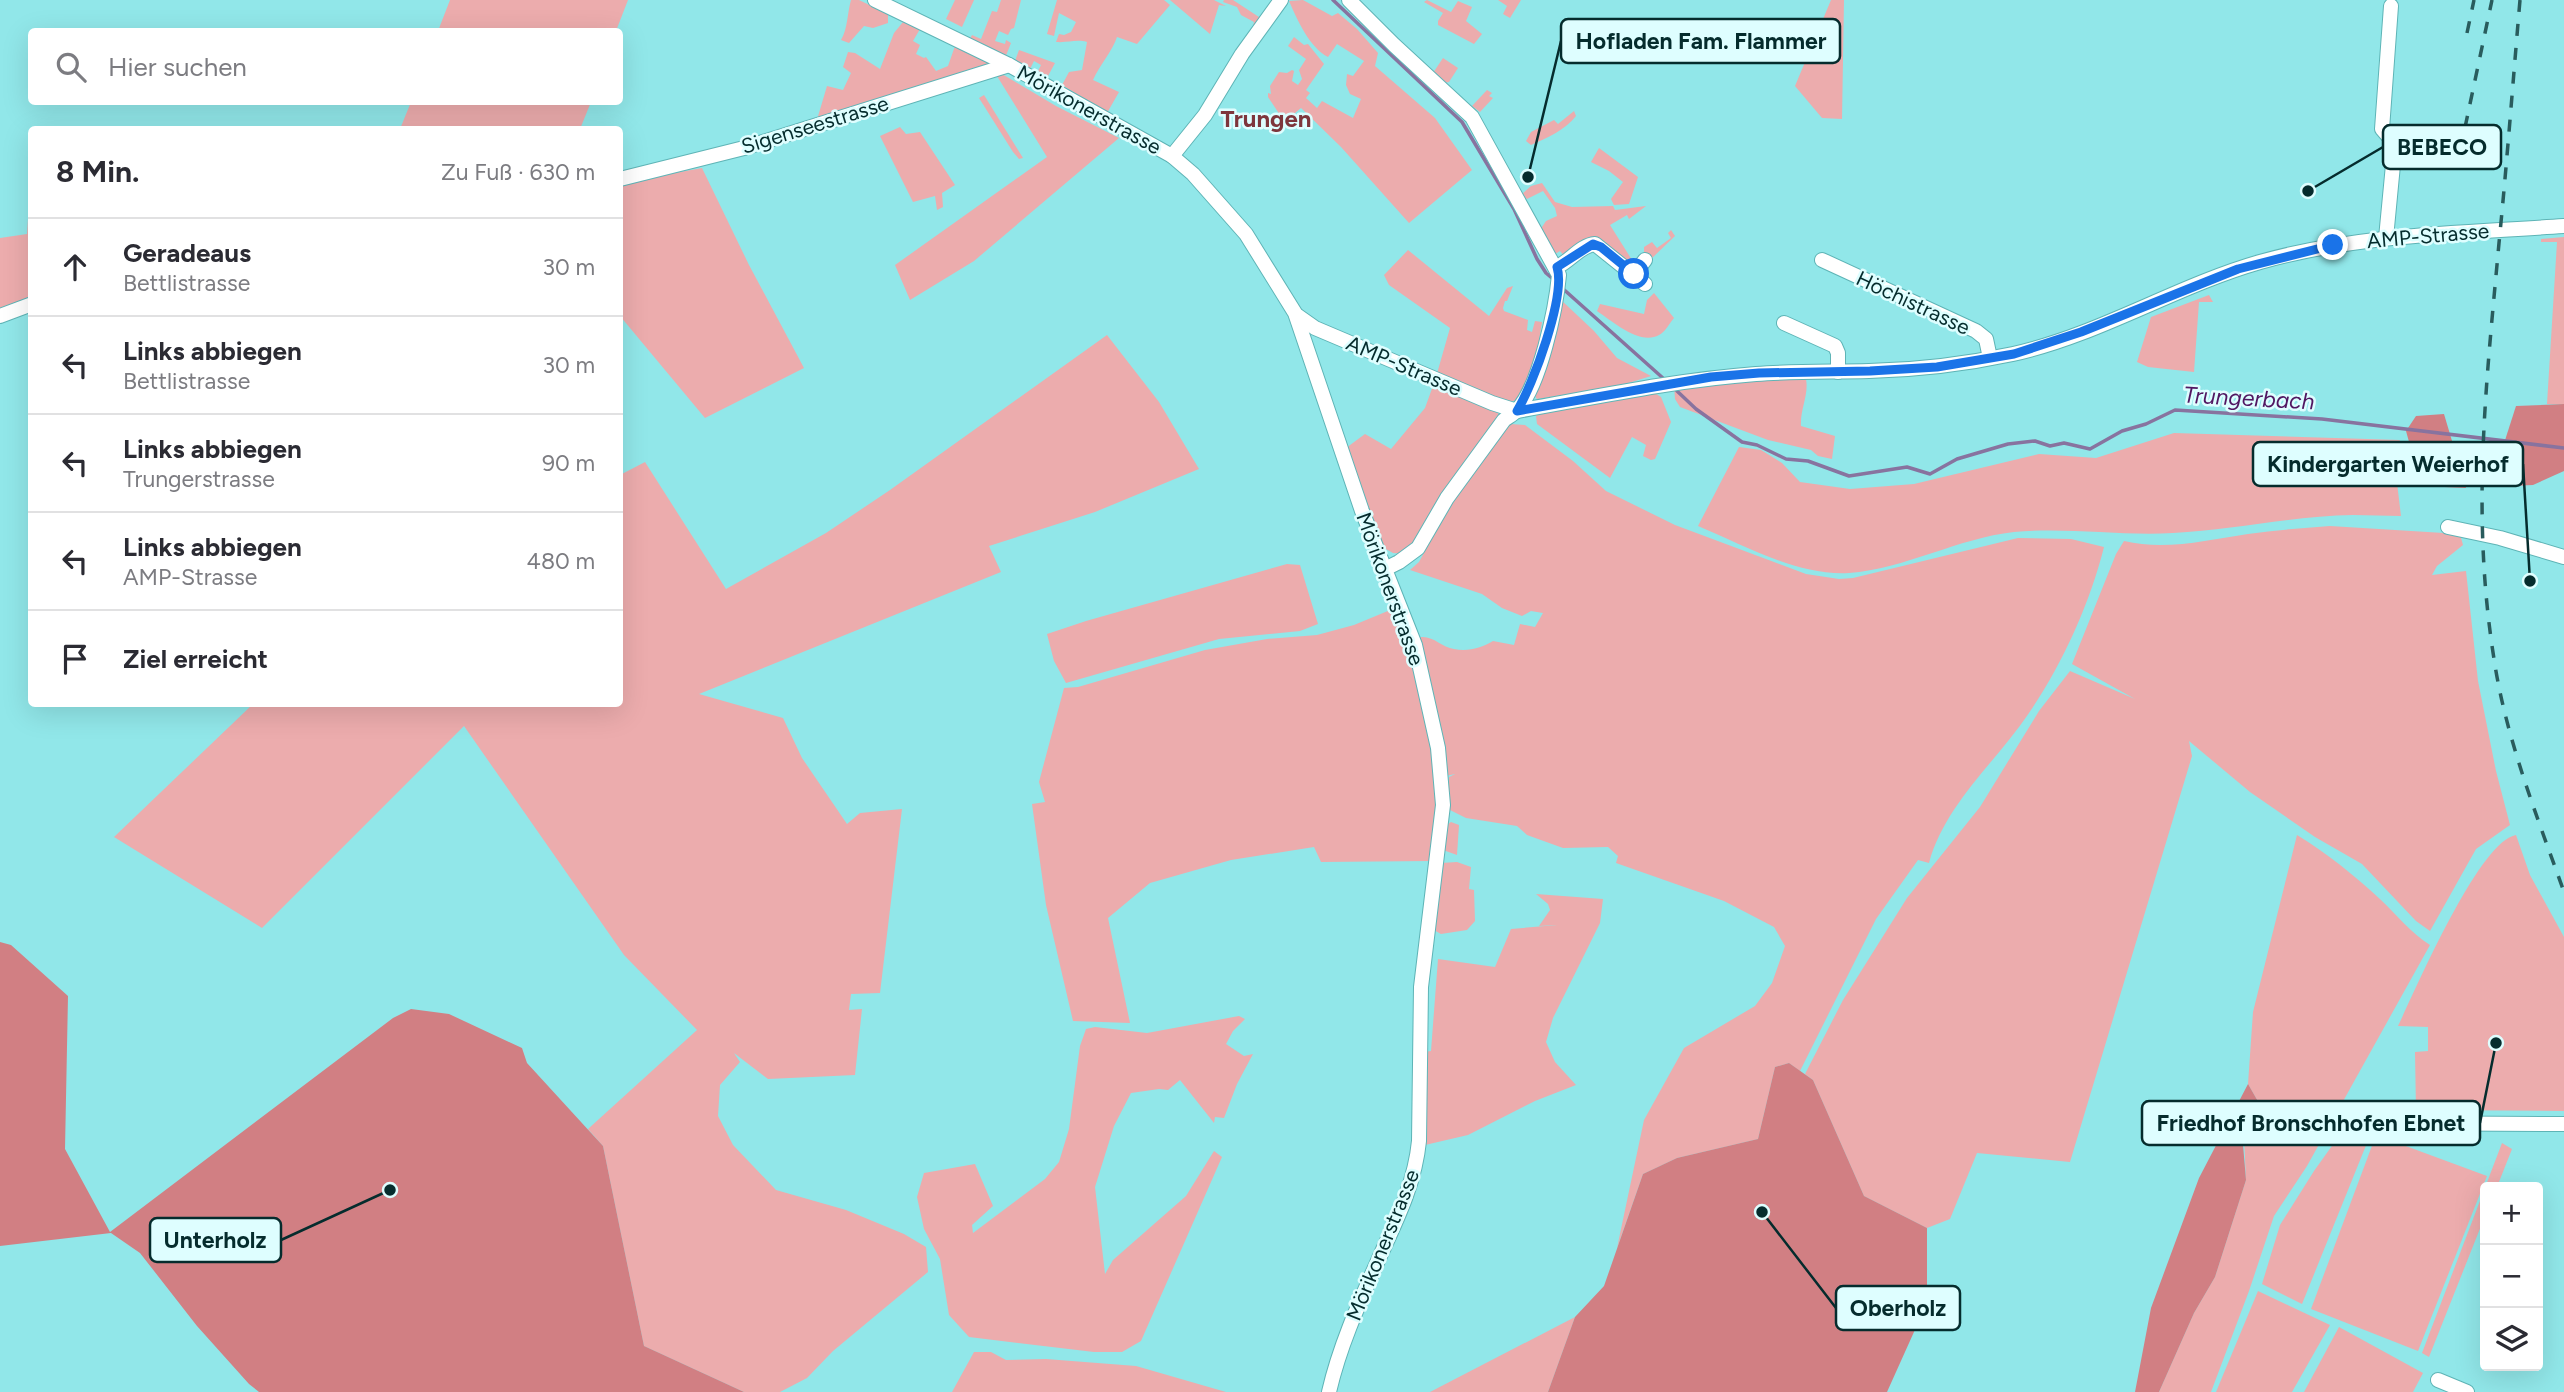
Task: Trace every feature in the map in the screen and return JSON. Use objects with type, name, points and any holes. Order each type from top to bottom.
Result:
[{"type":"street","name":"Mörikonerstrasse","points":[[875,0],[1009,65],[1172,156],[1193,174],[1246,234],[1295,313],[1350,477],[1415,645],[1438,748],[1443,805],[1421,987],[1420,1134],[1416,1166],[1405,1199],[1344,1343],[1329,1392]]},
{"type":"street","points":[[1172,156],[1205,115],[1242,54],[1281,0]]},
{"type":"street","points":[[1349,0],[1472,117],[1558,271],[1558,291],[1540,362],[1528,393],[1517,411],[1504,420],[1447,498],[1418,548],[1385,569]]},
{"type":"street","points":[[2386,238],[2395,144],[2382,129],[2391,6]]},
{"type":"street","name":"Sigenseestrasse","points":[[623,178],[744,148],[1009,65]]},
{"type":"street","name":"AMP-Strasse","points":[[1295,313],[1315,328],[1492,403],[1517,411],[1711,377],[1937,367],[1990,358],[2033,349],[2081,332],[2260,262],[2333,245],[2386,238],[2564,226]]},
{"type":"street","points":[[1558,271],[1593,244],[1601,247],[1639,279],[1645,260]]},
{"type":"street","name":"Höchistrasse","points":[[1822,260],[1976,331],[1986,339],[1990,358]]},
{"type":"street","points":[[0,316],[28,306]]},
{"type":"street","points":[[1784,323],[1835,346],[1839,356],[1838,372]]},
{"type":"street","points":[[2448,527],[2500,538],[2564,557]]},
{"type":"street","points":[[2366,1122],[2564,1124]]},
{"type":"street","points":[[2438,1380],[2467,1392]]},
{"type":"shaded area","points":[[450,0],[628,0],[617,28],[439,28]]},
{"type":"shaded area","points":[[851,0],[859,0],[888,14],[888,23],[873,28],[864,26],[849,43],[841,40]]},
{"type":"shaded area","points":[[955,0],[974,0],[962,27],[946,19]]},
{"type":"shaded area","points":[[1001,0],[1021,0],[1014,28],[1008,35],[999,31],[995,41],[1005,44],[1006,40],[1011,43],[1005,58],[969,41],[972,35],[981,39],[992,11],[997,12]]},
{"type":"shaded area","points":[[1057,0],[1164,0],[1170,5],[1137,44],[1117,37],[1093,80],[1119,92],[1107,113],[1062,85],[1069,72],[1082,70],[1087,42],[1056,42],[1059,34],[1071,32],[1076,22],[1059,13],[1054,36],[1047,34]]},
{"type":"shaded area","points":[[1170,0],[1214,0],[1226,6],[1219,5],[1210,34]]},
{"type":"shaded area","points":[[1233,0],[1262,19],[1256,27],[1253,26],[1254,22],[1241,15],[1237,7],[1223,2]]},
{"type":"shaded area","points":[[1303,0],[1332,16],[1338,13],[1357,29],[1378,53],[1375,66],[1435,118],[1472,170],[1409,223],[1341,147],[1301,108],[1283,123],[1268,97],[1268,93],[1271,94],[1270,86],[1279,72],[1294,71],[1292,81],[1298,85],[1302,79],[1299,70],[1306,59],[1288,46],[1294,37],[1304,45],[1308,44],[1324,64],[1306,90],[1310,93],[1306,98],[1317,108],[1322,101],[1353,118],[1361,99],[1350,94],[1346,85],[1347,74],[1353,76],[1364,61],[1337,44],[1328,57],[1315,47],[1304,32],[1289,1]]},
{"type":"shaded area","points":[[1427,0],[1451,12],[1458,1],[1472,7],[1466,21],[1482,34],[1474,44],[1438,25],[1443,13],[1424,2]]},
{"type":"shaded area","points":[[1498,0],[1521,0],[1510,18],[1503,14],[1507,6]]},
{"type":"shaded area","points":[[1831,0],[1844,0],[1842,119],[1822,118],[1795,86]]},
{"type":"shaded area","points":[[903,22],[920,29],[913,41],[920,45],[916,54],[926,57],[936,71],[948,66],[955,46],[993,64],[816,123],[827,86],[843,90],[851,73],[843,67],[848,52],[855,53],[880,69],[894,33]]},
{"type":"shaded area","points":[[1019,50],[1055,63],[1048,76],[1038,71],[1041,65],[1034,61],[1030,69],[1015,61]]},
{"type":"shaded area","points":[[1443,58],[1458,68],[1449,82],[1444,83],[1433,73]]},
{"type":"shaded area","points":[[992,68],[1056,106],[1119,138],[974,261],[910,300],[895,265],[1047,157]]},
{"type":"shaded area","points":[[1487,90],[1492,93],[1489,96],[1493,98],[1480,112],[1472,106]]},
{"type":"shaded area","points":[[984,95],[1023,158],[1019,159],[1013,152],[979,98]]},
{"type":"shaded area","points":[[410,105],[590,105],[581,126],[401,126]]},
{"type":"shaded area","points":[[1574,111],[1576,116],[1555,133],[1531,145],[1526,141],[1531,132],[1554,120],[1558,124]]},
{"type":"shaded area","points":[[900,127],[906,134],[920,132],[955,185],[942,193],[943,207],[937,210],[935,196],[913,202],[880,136]]},
{"type":"shaded area","points":[[1599,148],[1638,177],[1629,204],[1614,205],[1611,199],[1623,182],[1591,162]]},
{"type":"shaded area","points":[[702,168],[749,265],[804,368],[705,418],[623,320],[623,182]]},
{"type":"shaded area","points":[[1542,183],[1555,202],[1572,207],[1613,206],[1615,210],[1646,206],[1629,219],[1627,215],[1610,225],[1632,260],[1633,267],[1603,243],[1566,258],[1560,251],[1555,254],[1540,230],[1546,221],[1557,216],[1555,208],[1543,191],[1527,199],[1522,194],[1531,186]]},
{"type":"shaded area","points":[[28,219],[28,297],[0,309],[0,238],[27,234]]},
{"type":"shaded area","points":[[1671,230],[1675,236],[1650,260],[1644,256],[1644,247],[1652,242],[1657,248],[1671,238],[1668,233]]},
{"type":"shaded area","points":[[2564,237],[2564,404],[2547,404],[2557,242],[2541,242],[2541,239]]},
{"type":"shaded area","points":[[1408,250],[1489,316],[1507,288],[1513,286],[1505,301],[1504,311],[1528,320],[1527,330],[1532,332],[1535,321],[1542,322],[1536,359],[1517,400],[1503,404],[1436,377],[1450,328],[1389,285],[1384,275]]},
{"type":"shaded area","points":[[1654,293],[1674,318],[1663,332],[1651,338],[1626,331],[1597,311],[1600,304],[1644,314],[1647,300]]},
{"type":"shaded area","points":[[2209,295],[2213,302],[2199,302],[2194,372],[2148,367],[2137,362],[2151,317]]},
{"type":"shaded area","points":[[1560,299],[1594,331],[1617,358],[1651,376],[1619,386],[1537,399],[1534,395]]},
{"type":"shaded area","points":[[1107,335],[1159,402],[1199,469],[1095,512],[989,546],[1001,572],[699,694],[783,718],[802,758],[847,824],[860,813],[902,809],[880,993],[851,994],[849,1010],[862,1009],[855,1075],[768,1079],[734,1053],[740,1062],[720,1085],[718,1116],[733,1145],[776,1190],[846,1210],[904,1234],[926,1247],[928,1272],[833,1351],[807,1378],[780,1392],[744,1392],[644,1346],[603,1146],[588,1129],[697,1030],[624,955],[464,726],[262,928],[114,837],[250,707],[623,707],[623,473],[645,462],[726,589],[826,533]]},
{"type":"shaded area","points":[[1806,379],[1801,426],[1835,436],[1832,459],[1818,456],[1811,450],[1768,440],[1680,407],[1675,399],[1674,386]]},
{"type":"shaded area","points":[[1434,383],[1480,400],[1499,414],[1407,554],[1393,553],[1384,548],[1346,448],[1365,434],[1391,449],[1425,408]]},
{"type":"shaded area","points":[[1653,392],[1661,397],[1671,422],[1655,459],[1643,456],[1646,445],[1632,437],[1610,478],[1537,424],[1536,416],[1540,413]]},
{"type":"shaded area","points":[[2564,404],[2564,471],[2533,485],[2490,487],[2516,406]]},
{"type":"shaded area","points":[[2444,414],[2466,488],[2401,485],[2398,469],[2411,449],[2406,431],[2416,416]]},
{"type":"shaded area","points":[[1510,424],[1525,425],[1573,461],[1606,491],[1675,525],[1806,574],[1839,579],[1853,578],[2018,538],[2071,539],[2104,547],[2083,611],[2064,654],[2029,713],[1959,803],[1937,842],[1929,863],[1918,860],[1876,919],[1800,1071],[1789,1063],[1775,1067],[1758,1139],[1677,1158],[1643,1174],[1617,1248],[1644,1120],[1684,1048],[1755,1006],[1772,983],[1785,946],[1774,927],[1724,901],[1616,863],[1618,856],[1608,847],[1563,848],[1527,835],[1517,826],[1466,818],[1448,809],[1449,777],[1455,774],[1446,776],[1416,638],[1427,637],[1459,650],[1474,649],[1493,641],[1514,645],[1520,624],[1535,627],[1543,613],[1531,611],[1522,616],[1502,608],[1482,594],[1410,570],[1419,562],[1455,495]]},
{"type":"shaded area","points":[[2174,433],[2400,440],[2394,458],[2401,516],[2330,516],[2173,533],[2054,530],[2014,532],[1972,540],[1891,566],[1849,573],[1829,573],[1790,564],[1698,526],[1739,447],[1761,450],[1782,463],[1800,482],[1850,489],[1914,484],[2039,454],[2096,458]]},
{"type":"shaded area","points":[[2330,526],[2460,534],[2463,545],[2437,566],[2432,575],[2466,571],[2478,681],[2510,825],[2476,849],[2430,931],[2416,921],[2362,864],[2315,837],[2250,792],[2189,741],[2192,756],[2070,1162],[1977,1153],[1950,1219],[1927,1228],[1864,1196],[1813,1080],[1805,1074],[1843,1000],[1907,898],[1980,807],[2039,711],[2070,671],[2135,699],[2072,664],[2116,554],[2124,541],[2171,545],[2269,531]]},
{"type":"shaded area","points":[[1287,564],[1300,565],[1318,624],[1300,631],[1219,639],[1066,683],[1054,661],[1047,634]]},
{"type":"shaded area","points":[[1395,608],[1402,624],[1427,719],[1436,767],[1438,806],[1431,861],[1321,862],[1314,847],[1231,860],[1150,883],[1108,918],[1130,1023],[1073,1021],[1046,905],[1032,804],[1045,802],[1039,782],[1064,688],[1078,687],[1205,650],[1267,639],[1317,635],[1354,625]]},
{"type":"shaded area","points":[[1451,822],[1459,825],[1457,855],[1443,850],[1448,824]]},
{"type":"shaded area","points":[[2297,835],[2351,874],[2430,945],[2307,1166],[2274,1216],[2211,1392],[2159,1392],[2194,1313],[2215,1277],[2246,1180],[2244,1137],[2264,1112],[2248,1084],[2253,1012]]},
{"type":"shaded area","points":[[2516,835],[2530,875],[2564,937],[2564,1111],[2416,1110],[2415,1052],[2428,1051],[2428,1027],[2398,1026],[2433,951],[2467,888],[2484,862],[2501,843]]},
{"type":"shaded area","points":[[1457,862],[1471,867],[1469,889],[1474,890],[1475,921],[1467,930],[1441,934],[1432,929],[1441,863]]},
{"type":"shaded area","points":[[1536,894],[1603,899],[1600,923],[1553,1018],[1546,1042],[1555,1062],[1576,1085],[1535,1101],[1468,1135],[1425,1145],[1423,1052],[1431,1051],[1438,959],[1495,967],[1511,929],[1557,925],[1539,926],[1550,910],[1548,904]]},
{"type":"shaded area","points":[[0,942],[11,945],[68,996],[65,1149],[110,1232],[393,1018],[411,1009],[449,1014],[522,1048],[527,1063],[603,1146],[644,1346],[744,1392],[259,1392],[197,1326],[140,1253],[111,1233],[0,1246]]},
{"type":"shaded area","points":[[1239,1016],[1245,1019],[1233,1031],[1226,1044],[1244,1056],[1253,1054],[1237,1084],[1224,1118],[1215,1117],[1214,1123],[1180,1080],[1168,1090],[1131,1093],[1114,1126],[1095,1187],[1105,1274],[1113,1260],[1186,1196],[1214,1151],[1222,1157],[1141,1341],[1122,1352],[1094,1352],[969,1337],[949,1315],[940,1259],[924,1229],[917,1197],[924,1173],[975,1164],[993,1206],[972,1225],[973,1233],[1045,1179],[1059,1162],[1069,1129],[1080,1046],[1086,1029],[1095,1027],[1147,1033]]},
{"type":"shaded area","points":[[1789,1063],[1813,1080],[1864,1196],[1927,1228],[1927,1303],[1887,1392],[1548,1392],[1575,1317],[1604,1286],[1643,1174],[1677,1158],[1758,1139],[1775,1067]]},
{"type":"shaded area","points":[[2248,1084],[2264,1112],[2242,1133],[2246,1180],[2215,1277],[2194,1313],[2159,1392],[2135,1392],[2151,1308],[2199,1178]]},
{"type":"shaded area","points":[[2371,1133],[2302,1304],[2262,1284],[2280,1225],[2339,1136]]},
{"type":"shaded area","points":[[2376,1135],[2487,1176],[2485,1182],[2480,1182],[2480,1194],[2418,1351],[2311,1309]]},
{"type":"shaded area","points":[[2502,1143],[2512,1149],[2499,1182],[2487,1182]]},
{"type":"shaded area","points":[[2480,1201],[2480,1229],[2429,1357],[2422,1353]]},
{"type":"shaded area","points":[[2258,1291],[2330,1325],[2292,1392],[2216,1392]]},
{"type":"shaded area","points":[[1575,1317],[1548,1392],[1430,1392]]},
{"type":"shaded area","points":[[2339,1327],[2423,1373],[2413,1392],[2304,1392]]},
{"type":"shaded area","points":[[974,1352],[991,1352],[1006,1360],[1046,1359],[1136,1366],[1226,1392],[952,1392]]},
{"type":"waterway","name":"Trungerbach","points":[[1333,0],[1462,122],[1514,209],[1537,259],[1553,279]]},
{"type":"waterway","name":"Trungerbach","points":[[1561,287],[1664,379]]},
{"type":"waterway","name":"Trungerbach","points":[[1677,391],[1696,409],[1742,442],[1757,445],[1786,459],[1808,461],[1849,476],[1907,467],[1930,474],[1957,459],[2008,444],[2035,441],[2050,446],[2064,443],[2090,449],[2122,431],[2146,424],[2175,410],[2322,419],[2564,448]]},
{"type":"railway","points":[[2467,33],[2474,0]]},
{"type":"railway","points":[[2460,151],[2492,0]]},
{"type":"railway","points":[[2520,0],[2486,399],[2483,553],[2487,605],[2499,689],[2523,777],[2564,892]]},
{"type":"place","name":"Hofladen Fam. Flammer","points":[[1528,177]]},
{"type":"place","name":"BEBECO","points":[[2308,191]]},
{"type":"place","name":"Kindergarten Weierhof","points":[[2530,581]]},
{"type":"place","name":"Friedhof Bronschhofen Ebnet","points":[[2496,1043]]},
{"type":"place","name":"Unterholz","points":[[390,1190]]},
{"type":"place","name":"Oberholz","points":[[1762,1212]]},
{"type":"district","name":"Trungen","points":[[1266,119]]},
{"type":"route","points":[[1634,274],[1601,247],[1593,244],[1557,267],[1558,291],[1540,362],[1528,393],[1517,411],[1711,377],[1937,367],[2014,354],[2124,316],[2238,269],[2333,245]]}]
